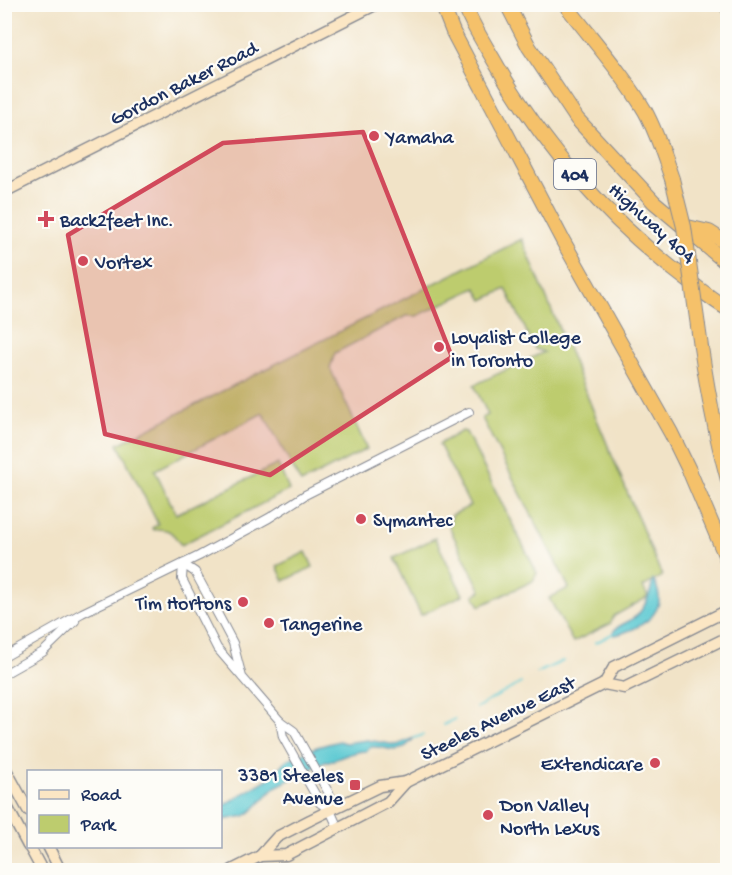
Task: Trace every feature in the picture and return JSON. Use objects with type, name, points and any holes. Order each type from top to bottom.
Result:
[{"type":"highway","points":[[442,4],[453,32],[563,241],[676,442],[728,562]]},
{"type":"highway","name":"Highway 404","points":[[464,4],[507,84],[549,143],[591,193],[639,241],[671,268],[728,309]]},
{"type":"highway","name":"Highway 404","points":[[507,4],[529,47],[577,119],[654,202],[728,264]]},
{"type":"highway","points":[[565,4],[615,68],[644,111],[672,179],[684,227],[708,396],[717,442],[728,480]]},
{"type":"highway","points":[[681,226],[709,232],[728,244]]},
{"type":"main road","name":"Gordon Baker Road","points":[[4,192],[377,4]]},
{"type":"main road","name":"Steeles Avenue East","points":[[232,870],[260,856],[277,837],[380,786],[406,782],[604,684],[614,667],[728,610]]},
{"type":"main road","name":"Steeles Avenue East","points":[[604,684],[624,688],[728,637]]},
{"type":"main road","points":[[4,766],[27,808]]},
{"type":"main road","name":"Steeles Avenue East","points":[[260,856],[286,855],[388,802],[406,782]]},
{"type":"main road","points":[[4,801],[27,842]]},
{"type":"main road","points":[[30,848],[42,870]]},
{"type":"main road","points":[[49,848],[60,870]]},
{"type":"street","points":[[721,4],[728,13]]},
{"type":"street","points":[[4,657],[82,613],[183,564],[268,518],[305,495],[469,412]]},
{"type":"street","points":[[183,564],[182,579],[218,648],[280,721],[294,731],[330,797],[330,810],[338,828]]},
{"type":"street","points":[[183,564],[195,572],[233,643],[242,677]]},
{"type":"street","points":[[4,674],[43,652],[82,613]]},
{"type":"street","points":[[280,721],[283,737],[291,752],[320,803],[330,810]]},
{"type":"highlighted area","points":[[363,132],[452,357],[270,475],[105,434],[68,235],[223,143]]},
{"type":"green space","points":[[522,239],[662,576],[643,587],[648,597],[614,616],[610,624],[573,642],[549,598],[569,588],[482,418],[488,415],[474,385],[544,352],[535,349],[506,289],[483,300],[476,288],[417,316],[406,316],[335,353],[330,368],[367,449],[301,483],[263,413],[155,470],[176,514],[278,464],[289,490],[181,545],[170,532],[163,529],[153,530],[152,528],[158,524],[118,444]]},
{"type":"green space","points":[[462,431],[466,432],[537,573],[533,581],[480,606],[474,595],[481,591],[449,527],[452,515],[470,506],[439,444]]},
{"type":"green space","points":[[435,538],[463,595],[421,615],[394,558]]},
{"type":"green space","points":[[306,552],[313,567],[284,581],[277,566]]},
{"type":"water","points":[[653,580],[657,588],[659,603],[653,615],[641,625],[615,635],[613,632],[616,628],[639,614],[648,598]]},
{"type":"water","points":[[414,738],[398,750],[370,747],[366,751],[355,752],[324,762],[275,787],[245,816],[222,821],[222,806],[271,777],[285,761],[317,747],[339,741],[345,743],[367,740],[396,745]]},
{"type":"waterway","points":[[595,643],[614,633]]},
{"type":"waterway","points":[[537,673],[563,661]]},
{"type":"waterway","points":[[476,708],[521,683]]},
{"type":"waterway","points":[[443,725],[455,719]]},
{"type":"waterway","points":[[414,738],[423,735]]},
{"type":"place","name":"Yamaha","points":[[374,136]]},
{"type":"place","name":"Back2feet Inc.","points":[[46,219]]},
{"type":"place","name":"Vortex","points":[[83,261]]},
{"type":"place","name":"Loyalist College in Toronto","points":[[439,347]]},
{"type":"place","name":"Symantec","points":[[361,519]]},
{"type":"place","name":"Tim Hortons","points":[[243,602]]},
{"type":"place","name":"Tangerine","points":[[269,623]]},
{"type":"place","name":"Extendicare","points":[[655,763]]},
{"type":"place","name":"3381 Steeles Avenue","points":[[355,785]]},
{"type":"place","name":"Don Valley North Lexus","points":[[488,815]]}]
